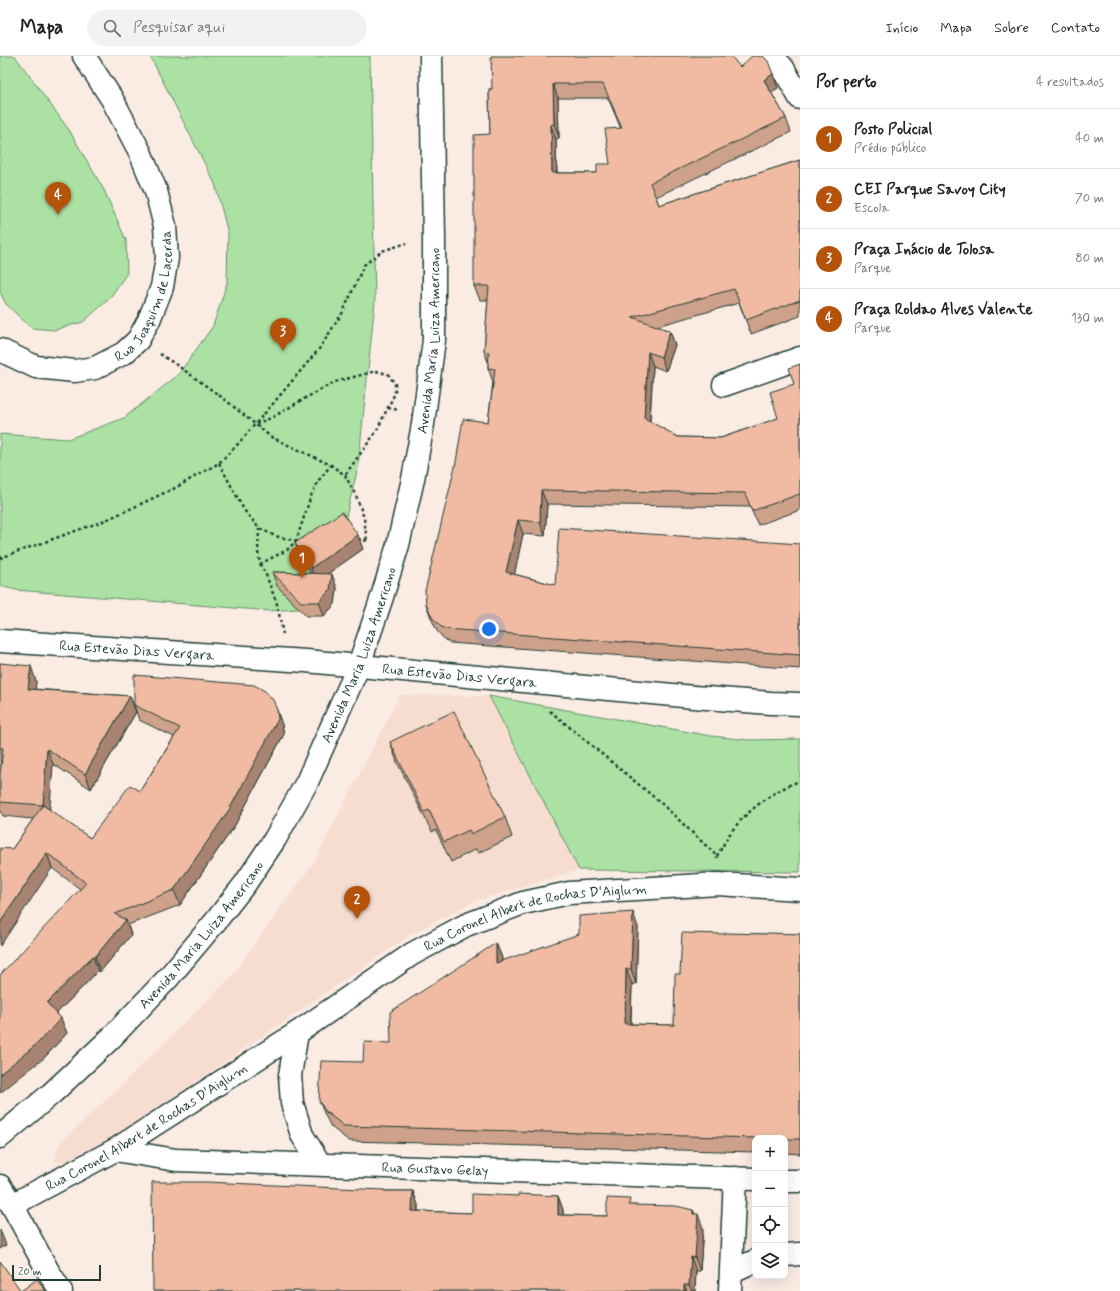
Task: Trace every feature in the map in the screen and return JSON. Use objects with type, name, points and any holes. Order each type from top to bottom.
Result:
[{"type":"street","name":"Rua Joaquim de Lacerda","points":[[0,350],[36,367],[75,371],[95,368],[124,353],[138,340],[149,320],[162,287],[167,258],[164,226],[156,191],[140,152],[112,99],[84,56]]},
{"type":"street","name":"Avenida Maria Luiza Americano","points":[[0,1137],[51,1094],[111,1038],[168,978],[245,884],[275,840],[307,782],[359,665],[398,545],[413,479],[423,424],[434,340],[431,56]]},
{"type":"street","points":[[772,56],[783,68],[800,98]]},
{"type":"street","points":[[724,385],[800,358]]},
{"type":"street","name":"Rua Estevão Dias Vergara","points":[[0,641],[359,665],[694,698],[800,704]]},
{"type":"street","name":"Rua Coronel Albert de Rochas D'Aiglum","points":[[12,1205],[115,1150],[297,1033],[412,954],[466,925],[523,903],[569,894],[718,884],[800,889]]},
{"type":"street","points":[[297,1033],[290,1074],[292,1103],[302,1135],[320,1164]]},
{"type":"street","name":"Rua Gustavo Gelay","points":[[115,1150],[176,1160],[745,1179]]},
{"type":"street","points":[[731,1281],[745,1179]]},
{"type":"street","points":[[788,1181],[800,1181]]},
{"type":"street","points":[[0,1186],[61,1291]]},
{"type":"street","points":[[788,1254],[800,1254]]},
{"type":"street","points":[[731,1281],[752,1264]]},
{"type":"path","points":[[0,558],[106,520],[175,488],[218,463],[255,424],[319,348],[343,312],[364,265],[382,251],[410,242],[434,239]]},
{"type":"path","points":[[138,340],[223,398],[271,437],[331,465],[345,475],[357,498],[364,518],[367,541]]},
{"type":"path","points":[[255,424],[273,417],[335,382],[376,371],[388,374],[395,384],[395,393],[376,432],[345,475]]},
{"type":"path","points":[[218,463],[244,510],[259,528],[275,536],[296,541],[303,541]]},
{"type":"path","points":[[260,564],[286,550],[296,541],[311,496],[319,480],[331,465]]},
{"type":"path","points":[[259,528],[258,552],[260,564],[266,575],[277,604],[287,660]]},
{"type":"path","points":[[532,683],[551,711],[661,802],[717,856]]},
{"type":"path","points":[[718,884],[717,856],[735,826],[758,804],[791,784],[800,781]]},
{"type":"shaded area","points":[[400,695],[489,696],[579,870],[472,902],[410,935],[212,1071],[74,1162],[55,1161],[58,1145],[231,977],[314,862]]},
{"type":"green space","points":[[0,56],[15,56],[69,130],[104,190],[126,240],[127,273],[109,299],[83,322],[54,330],[31,328],[6,304],[0,292]]},
{"type":"green space","points":[[150,56],[370,56],[375,301],[358,467],[335,562],[311,603],[298,609],[270,611],[16,590],[0,586],[0,434],[68,439],[124,418],[178,375],[213,326],[227,283],[228,233],[215,184]]},
{"type":"green space","points":[[489,696],[711,736],[749,740],[800,739],[800,872],[579,870]]},
{"type":"building","points":[[491,56],[731,56],[740,67],[752,56],[763,56],[768,61],[773,74],[764,80],[786,118],[650,183],[659,205],[800,160],[800,300],[746,320],[734,289],[632,317],[670,331],[661,357],[648,352],[644,418],[678,437],[721,438],[778,418],[770,392],[794,384],[789,368],[800,364],[800,494],[752,511],[745,493],[541,490],[540,522],[518,520],[506,572],[555,585],[559,528],[800,544],[800,655],[445,629],[432,617],[426,604],[425,591],[456,462],[463,419],[488,422],[495,369],[488,368],[489,352],[484,351],[489,286],[474,286],[474,135],[490,134],[489,89],[492,89]],"holes":[[[553,84],[603,84],[622,128],[605,129],[610,164],[597,164],[597,173],[552,173],[551,125],[554,124]]]},
{"type":"building","points":[[342,512],[358,535],[311,568],[295,543]]},
{"type":"building","points":[[272,572],[332,574],[330,590],[319,602],[301,602]]},
{"type":"building","points":[[0,663],[31,666],[28,689],[130,696],[85,774],[47,749],[43,805],[0,802],[0,775],[3,748],[0,748]]},
{"type":"building","points":[[134,675],[254,685],[265,691],[273,700],[277,710],[278,719],[229,810],[174,890],[115,914],[126,920],[95,957],[93,956],[47,1003],[61,1018],[38,1043],[0,1074],[0,975],[86,883],[47,853],[0,923],[0,848],[12,849],[43,805],[90,838],[130,785],[140,791],[180,728],[134,705]]},
{"type":"building","points":[[454,711],[505,817],[471,834],[469,830],[444,842],[429,810],[424,812],[390,742]]},
{"type":"building","points":[[633,912],[631,969],[626,969],[625,1024],[674,1025],[675,974],[680,974],[682,933],[800,934],[800,1139],[788,1139],[788,1135],[752,1135],[752,1138],[344,1126],[326,1112],[319,1101],[321,1061],[363,1062],[364,1042],[391,1043],[390,1012],[496,943],[496,963],[579,934],[579,916]]},
{"type":"building","points":[[152,1182],[206,1182],[384,1191],[413,1191],[412,1211],[472,1213],[472,1194],[518,1196],[518,1194],[558,1196],[558,1215],[607,1216],[607,1198],[630,1199],[629,1205],[676,1206],[693,1210],[693,1214],[698,1214],[695,1258],[691,1257],[689,1285],[684,1285],[684,1291],[153,1291]]},
{"type":"building","points":[[0,1261],[21,1291],[0,1291]]},
{"type":"building","points":[[37,1279],[46,1291],[21,1291]]},
{"type":"place","name":"Praça Roldao Alves Valente","points":[[58,215]]},
{"type":"place","name":"Praça Inácio de Tolosa","points":[[283,351]]},
{"type":"place","name":"Posto Policial","points":[[302,578]]},
{"type":"place","name":"CEI Parque Savoy City","points":[[357,919]]}]
